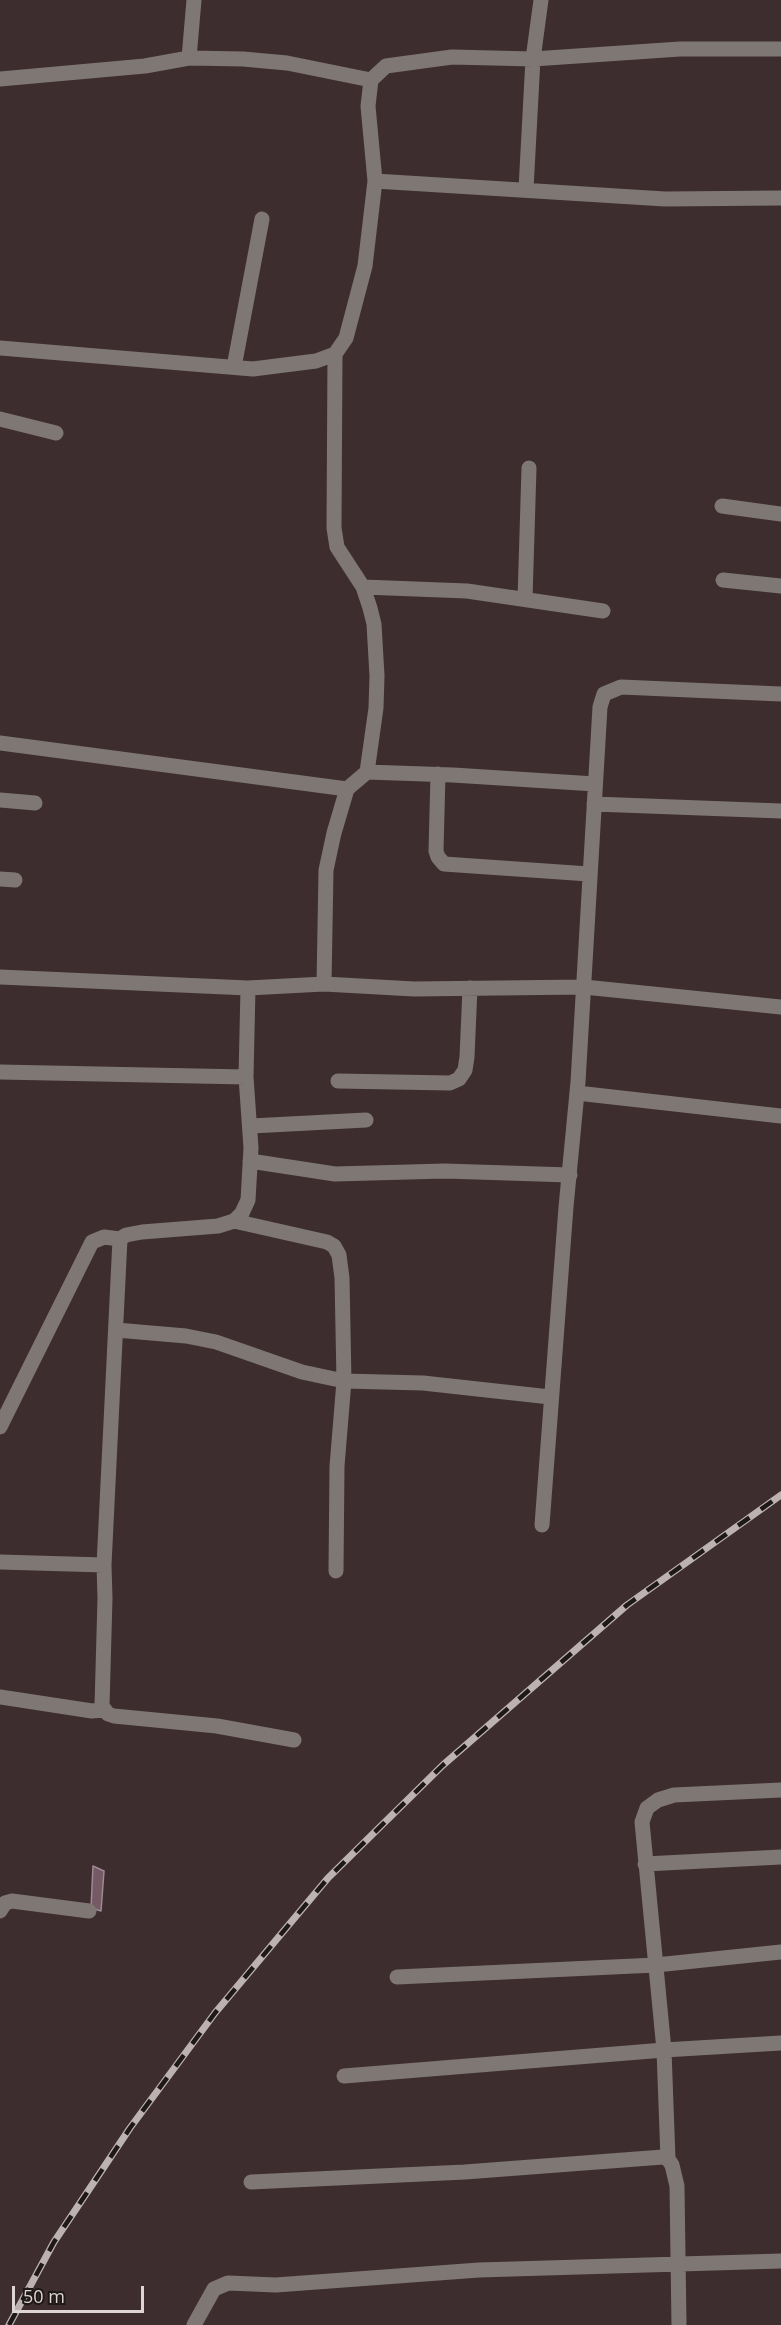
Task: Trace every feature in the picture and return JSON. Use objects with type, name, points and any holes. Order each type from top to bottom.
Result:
[{"type":"street","points":[[189,58],[194,0]]},
{"type":"street","points":[[526,189],[533,59],[541,0]]},
{"type":"street","points":[[368,772],[376,708],[375,624],[363,587],[338,547],[334,528],[335,354],[346,338],[365,266],[375,181],[368,106],[371,80],[386,66],[399,62],[452,57],[533,59],[680,49],[781,49]]},
{"type":"street","points":[[0,79],[145,66],[189,58],[287,63],[371,80]]},
{"type":"street","points":[[375,181],[665,199],[781,198]]},
{"type":"street","points":[[234,367],[262,219]]},
{"type":"street","points":[[0,348],[253,369],[316,361],[335,354]]},
{"type":"street","points":[[0,419],[56,433]]},
{"type":"street","points":[[525,599],[529,468]]},
{"type":"street","points":[[722,506],[781,514]]},
{"type":"street","points":[[723,580],[781,586]]},
{"type":"street","points":[[363,587],[442,589],[603,611]]},
{"type":"street","points":[[542,1525],[550,1397],[577,1093],[600,707],[604,694],[621,687],[781,693]]},
{"type":"street","points":[[0,743],[347,789]]},
{"type":"street","points":[[324,984],[326,870],[347,789],[368,772],[595,784]]},
{"type":"street","points":[[438,774],[436,851],[444,864],[589,874]]},
{"type":"street","points":[[0,800],[35,803]]},
{"type":"street","points":[[594,804],[781,811]]},
{"type":"street","points":[[0,977],[248,988],[324,984],[414,989],[584,987],[781,1007]]},
{"type":"street","points":[[234,1221],[248,1200],[250,1126],[246,1077],[248,988]]},
{"type":"street","points":[[338,1081],[450,1083],[459,1079],[465,1070],[467,1057],[470,988]]},
{"type":"street","points":[[0,1072],[246,1077]]},
{"type":"street","points":[[577,1093],[781,1116]]},
{"type":"street","points":[[250,1126],[366,1120]]},
{"type":"street","points":[[250,1161],[335,1174],[445,1171],[570,1176]]},
{"type":"street","points":[[0,1427],[92,1242],[105,1237],[120,1239],[126,1235],[218,1226],[234,1221],[327,1242],[334,1246],[339,1255],[342,1278],[344,1381],[337,1466],[336,1571]]},
{"type":"street","points":[[104,1710],[101,1701],[104,1565],[120,1239]]},
{"type":"street","points":[[116,1330],[186,1336],[216,1342],[302,1372],[344,1381],[423,1383],[550,1397]]},
{"type":"street","points":[[0,1562],[104,1565]]},
{"type":"street","points":[[0,1697],[92,1711],[104,1710],[114,1716],[217,1726],[294,1740]]},
{"type":"street","points":[[679,2325],[676,2186],[672,2165],[668,2159],[664,2050],[642,1822],[647,1808],[658,1800],[674,1795],[781,1790]]},
{"type":"street","points":[[645,1864],[781,1857]]},
{"type":"street","points":[[0,1911],[5,1904],[12,1901],[89,1911]]},
{"type":"street","points":[[397,1977],[656,1965],[781,1952]]},
{"type":"street","points":[[344,2076],[664,2050],[781,2043]]},
{"type":"street","points":[[251,2182],[465,2172],[657,2156],[668,2159]]},
{"type":"street","points":[[194,2325],[214,2289],[228,2283],[300,2284],[480,2270],[781,2261]]},
{"type":"building","points":[[93,1866],[104,1871],[101,1911],[91,1908]]},
{"type":"railway","points":[[9,2325],[54,2242],[130,2128],[215,2013],[328,1878],[443,1765],[627,1605],[781,1495]]}]
